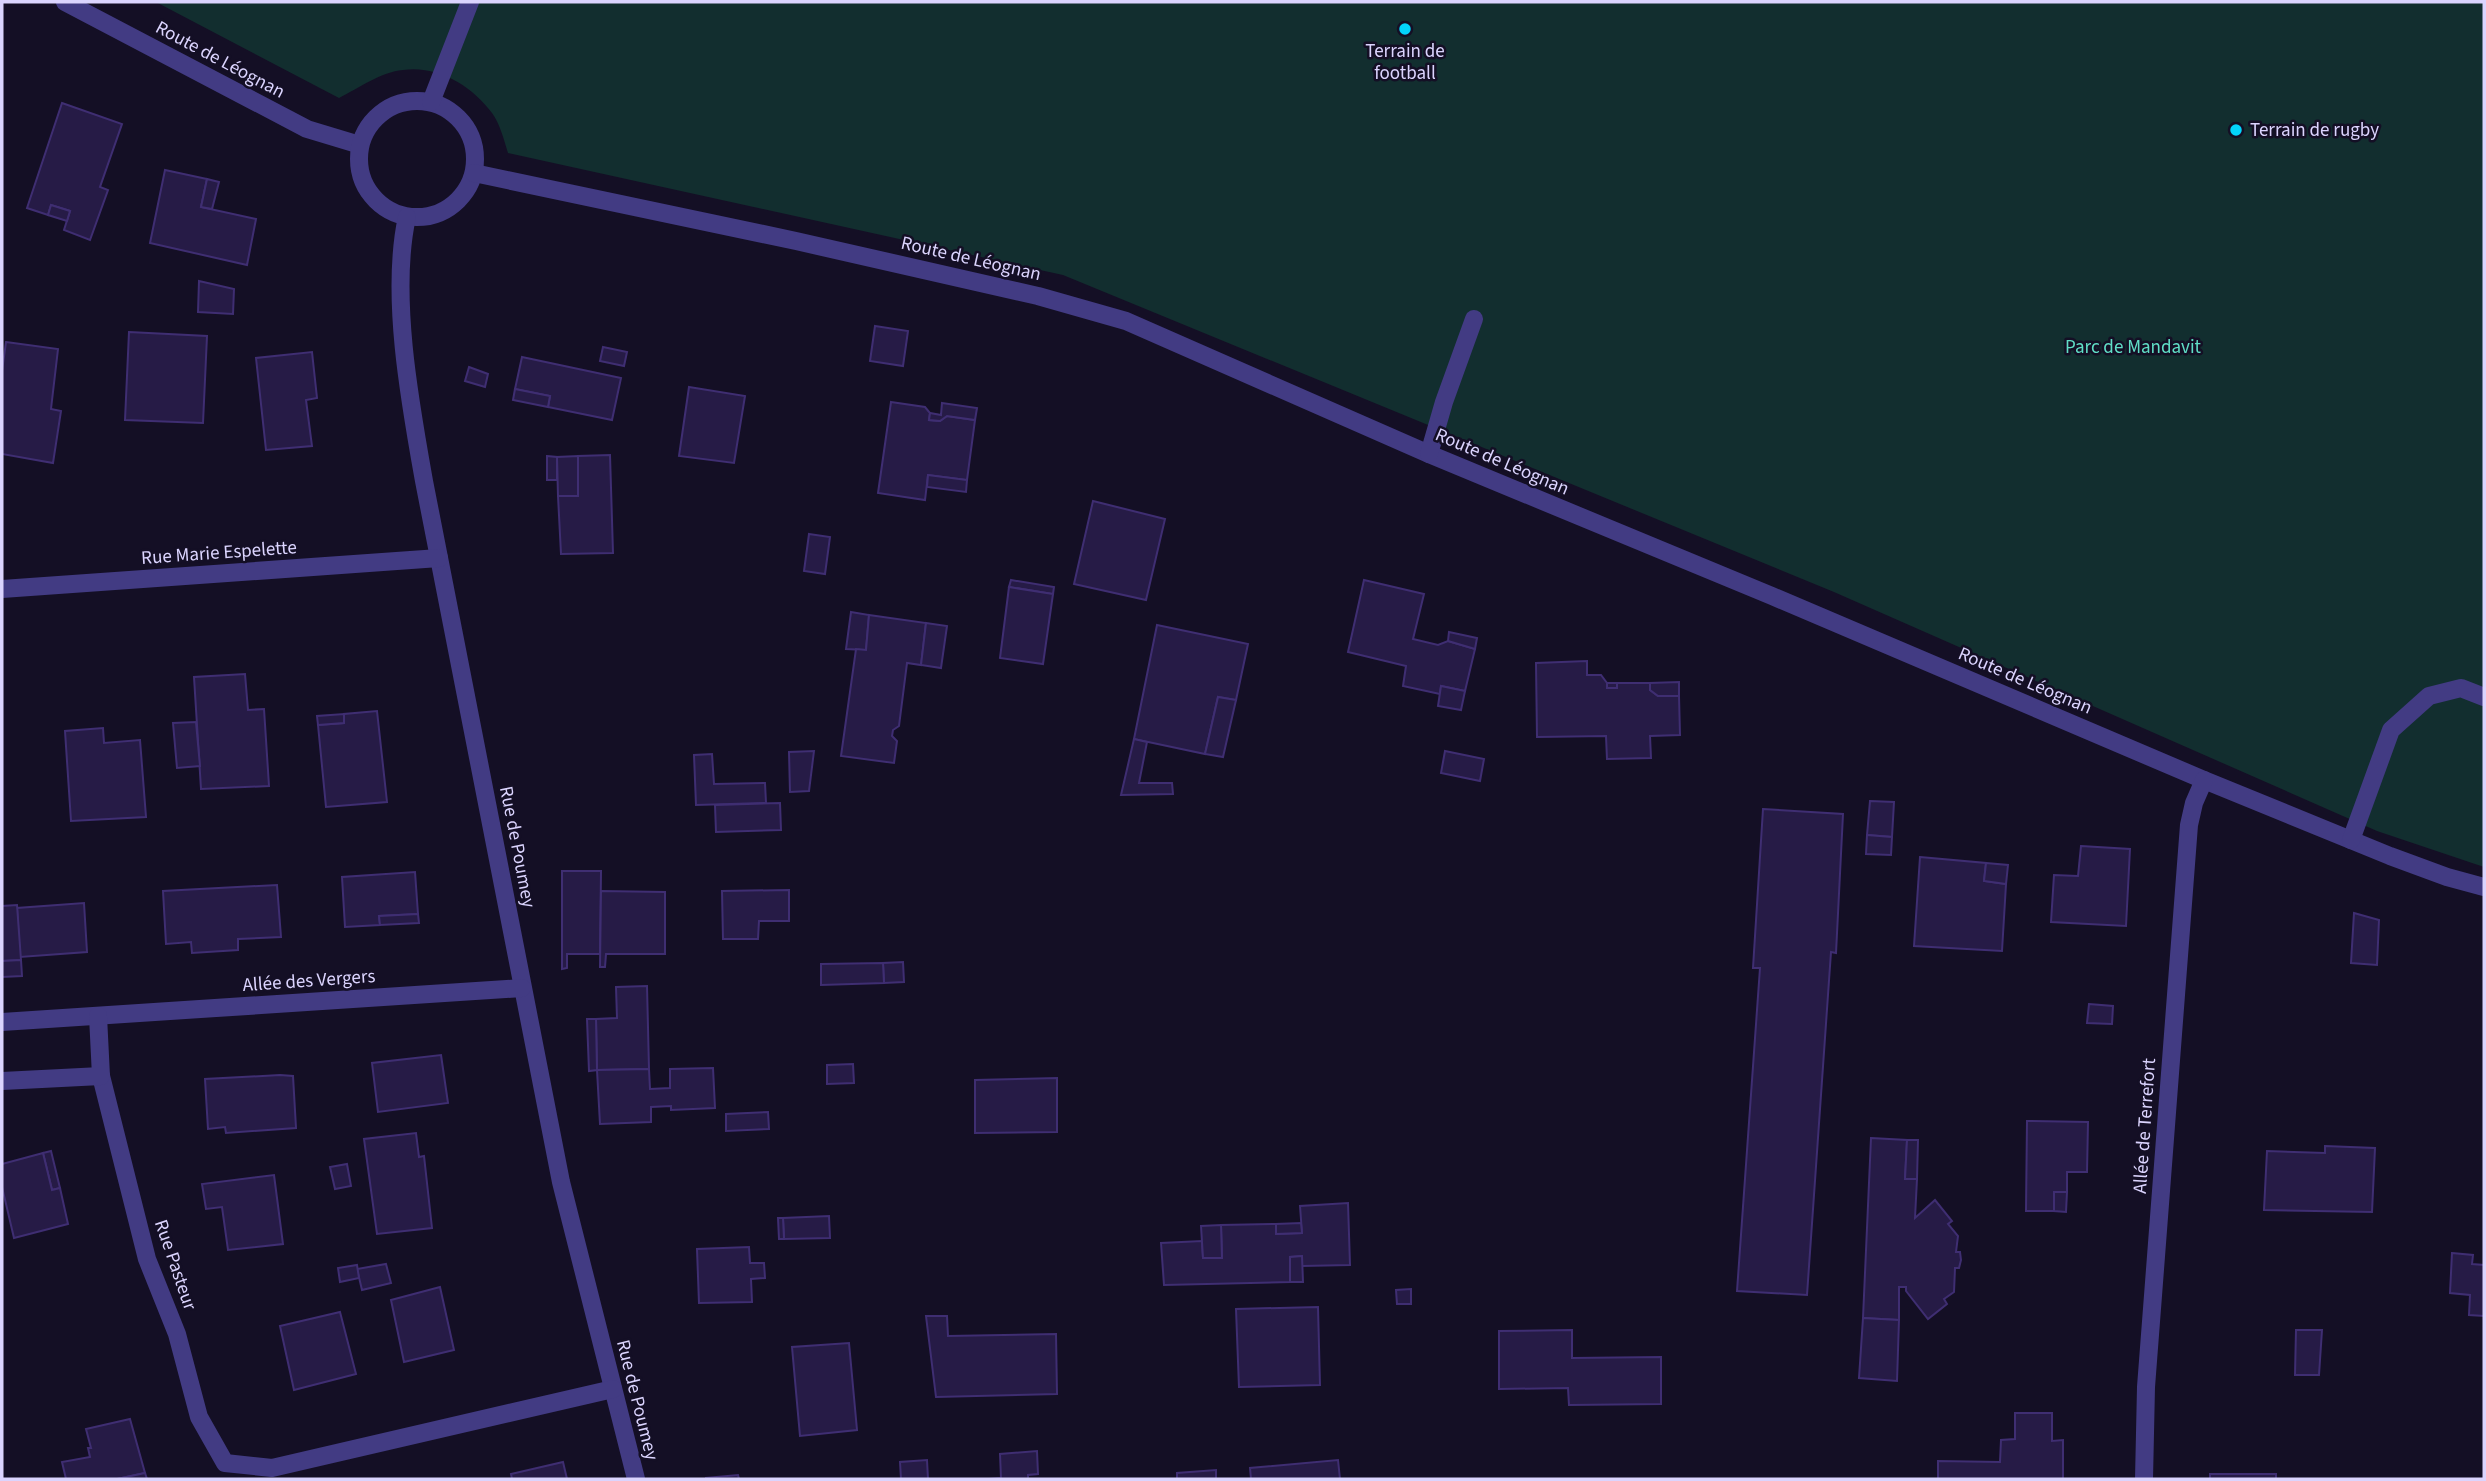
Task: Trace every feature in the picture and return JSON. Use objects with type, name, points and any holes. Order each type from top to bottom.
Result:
[{"type":"street","name":"Route de Léognan","points":[[65,2],[307,129],[360,145]]},
{"type":"street","points":[[431,102],[470,2]]},
{"type":"street","points":[[414,100],[431,102],[448,109],[461,121],[471,137],[475,155],[474,173],[461,196],[441,212],[424,217],[407,217],[389,210],[374,199],[363,183],[359,164],[360,145],[368,126],[382,111],[397,103],[414,100]]},
{"type":"street","name":"Route de Léognan","points":[[474,173],[823,247],[1038,296],[1126,321],[1429,454],[1772,596],[2204,780],[2447,877],[2484,887]]},
{"type":"street","name":"Rue de Poumey","points":[[407,217],[401,246],[404,337],[413,415],[561,1182],[636,1479]]},
{"type":"street","points":[[1429,454],[1474,318]]},
{"type":"street","name":"Rue Marie Espelette","points":[[2,589],[439,558]]},
{"type":"street","points":[[2351,840],[2391,730],[2429,696],[2461,688],[2484,697]]},
{"type":"street","name":"Allée de Terrefort","points":[[2144,1479],[2146,1387],[2189,825],[2194,803],[2204,780]]},
{"type":"street","name":"Allée des Vergers","points":[[2,1022],[522,988]]},
{"type":"street","points":[[2,1082],[101,1076],[98,1016]]},
{"type":"street","name":"Rue Pasteur","points":[[101,1076],[146,1259],[177,1334],[200,1417],[221,1471],[272,1468],[613,1388]]},
{"type":"green space","name":"Parc de Mandavit","points":[[156,2],[2484,2],[2484,867],[2377,831],[1834,592],[1063,275],[508,153],[502,132],[484,103],[464,86],[441,74],[416,69],[395,71],[339,98]]},
{"type":"building","points":[[62,103],[122,124],[100,187],[108,190],[90,240],[64,230],[70,211],[51,205],[48,215],[27,208]]},
{"type":"building","points":[[165,170],[207,179],[201,207],[256,219],[247,265],[150,243]]},
{"type":"building","points":[[207,179],[219,182],[212,209],[201,207]]},
{"type":"building","points":[[51,205],[70,211],[67,221],[48,215]]},
{"type":"building","points":[[199,281],[234,289],[233,314],[198,312]]},
{"type":"building","points":[[875,326],[908,331],[903,366],[870,361]]},
{"type":"building","points":[[129,332],[207,336],[203,423],[125,420]]},
{"type":"building","points":[[6,342],[58,349],[51,409],[61,411],[53,463],[2,454],[2,371]]},
{"type":"building","points":[[603,347],[627,352],[624,366],[600,361]]},
{"type":"building","points":[[312,352],[317,398],[306,400],[312,446],[266,450],[256,358]]},
{"type":"building","points":[[522,357],[621,378],[612,420],[548,407],[550,396],[515,389]]},
{"type":"building","points":[[469,367],[488,374],[485,387],[465,381]]},
{"type":"building","points":[[689,387],[745,396],[734,463],[679,456]]},
{"type":"building","points":[[515,389],[550,396],[548,407],[513,400]]},
{"type":"building","points":[[891,402],[925,407],[930,413],[929,420],[940,421],[947,416],[975,420],[967,480],[928,475],[925,500],[878,493]]},
{"type":"building","points":[[942,403],[977,408],[975,420],[947,416],[940,421],[929,420],[930,413],[941,415]]},
{"type":"building","points":[[610,455],[613,553],[561,554],[558,496],[578,496],[578,456]]},
{"type":"building","points":[[547,456],[557,457],[557,480],[547,480]]},
{"type":"building","points":[[578,456],[578,496],[558,496],[557,457]]},
{"type":"building","points":[[928,475],[967,480],[966,492],[927,487]]},
{"type":"building","points":[[1093,501],[1165,519],[1146,600],[1074,584]]},
{"type":"building","points":[[809,534],[830,537],[825,574],[804,571]]},
{"type":"building","points":[[1011,580],[1054,587],[1053,594],[1009,587]]},
{"type":"building","points":[[1364,580],[1424,594],[1413,639],[1438,645],[1448,641],[1475,649],[1465,691],[1441,686],[1440,694],[1403,686],[1406,666],[1348,652]]},
{"type":"building","points":[[1009,587],[1053,594],[1043,664],[1000,658]]},
{"type":"building","points":[[851,612],[869,615],[866,650],[846,649]]},
{"type":"building","points":[[869,615],[926,623],[921,665],[907,663],[899,726],[893,730],[892,736],[897,741],[894,763],[841,756],[856,649],[866,650]]},
{"type":"building","points":[[926,623],[947,626],[941,668],[921,665]]},
{"type":"building","points":[[1157,625],[1248,644],[1236,700],[1218,697],[1205,754],[1134,739]]},
{"type":"building","points":[[1449,632],[1477,638],[1475,649],[1448,641]]},
{"type":"building","points":[[1587,661],[1587,675],[1601,675],[1607,688],[1617,688],[1617,683],[1650,683],[1650,690],[1658,696],[1679,696],[1680,735],[1650,736],[1651,758],[1607,759],[1606,736],[1537,737],[1536,663]]},
{"type":"building","points":[[245,674],[248,710],[264,709],[269,786],[201,789],[194,677]]},
{"type":"building","points":[[1679,682],[1679,696],[1658,696],[1650,690],[1650,683]]},
{"type":"building","points":[[1607,683],[1617,683],[1617,688],[1607,688]]},
{"type":"building","points":[[1441,686],[1465,691],[1461,710],[1438,706]]},
{"type":"building","points":[[1218,697],[1236,700],[1223,757],[1205,754]]},
{"type":"building","points":[[377,711],[387,802],[326,807],[318,725],[344,723],[344,714]]},
{"type":"building","points":[[344,714],[344,723],[318,725],[317,716]]},
{"type":"building","points":[[196,722],[200,766],[177,768],[173,723]]},
{"type":"building","points":[[103,728],[104,743],[140,740],[146,817],[71,821],[65,731]]},
{"type":"building","points":[[1134,739],[1147,742],[1139,783],[1172,783],[1173,794],[1121,795]]},
{"type":"building","points":[[814,751],[809,791],[790,792],[789,752]]},
{"type":"building","points":[[1445,751],[1484,759],[1480,781],[1441,773]]},
{"type":"building","points":[[712,754],[714,784],[765,783],[766,803],[696,805],[694,755]]},
{"type":"building","points":[[1870,801],[1894,802],[1892,837],[1867,835]]},
{"type":"building","points":[[780,803],[781,830],[716,832],[715,805]]},
{"type":"building","points":[[1763,809],[1843,814],[1836,953],[1831,952],[1807,1295],[1737,1291],[1760,968],[1753,968]]},
{"type":"building","points":[[1867,835],[1892,837],[1891,855],[1866,854]]},
{"type":"building","points":[[2081,846],[2130,849],[2126,926],[2051,922],[2054,875],[2078,876]]},
{"type":"building","points":[[1920,857],[1986,863],[1984,881],[2006,884],[2002,951],[1914,946]]},
{"type":"building","points":[[1986,863],[2008,865],[2006,884],[1984,881]]},
{"type":"building","points":[[562,871],[601,871],[600,954],[567,954],[567,968],[562,969]]},
{"type":"building","points":[[415,872],[418,914],[379,916],[380,925],[345,927],[342,877]]},
{"type":"building","points":[[277,885],[281,937],[238,939],[238,950],[192,953],[191,942],[166,944],[163,891]]},
{"type":"building","points":[[789,890],[789,921],[759,921],[758,939],[723,939],[722,891]]},
{"type":"building","points":[[601,891],[665,892],[665,954],[606,954],[605,967],[600,967]]},
{"type":"building","points":[[84,903],[87,952],[20,957],[17,908]]},
{"type":"building","points":[[17,905],[21,960],[2,961],[2,906]]},
{"type":"building","points":[[2354,913],[2379,920],[2377,965],[2351,963]]},
{"type":"building","points":[[418,914],[419,923],[380,925],[379,916]]},
{"type":"building","points":[[21,960],[22,976],[2,977],[2,961]]},
{"type":"building","points":[[903,962],[904,982],[884,983],[883,963]]},
{"type":"building","points":[[883,963],[884,983],[821,985],[821,964]]},
{"type":"building","points":[[647,986],[649,1069],[597,1070],[596,1019],[617,1018],[616,987]]},
{"type":"building","points":[[2089,1004],[2113,1006],[2112,1024],[2087,1023]]},
{"type":"building","points":[[587,1019],[596,1019],[597,1070],[589,1071]]},
{"type":"building","points":[[441,1055],[448,1103],[378,1112],[372,1063]]},
{"type":"building","points":[[853,1064],[854,1083],[827,1084],[827,1065]]},
{"type":"building","points":[[713,1068],[715,1108],[671,1110],[671,1106],[651,1107],[651,1122],[600,1124],[597,1070],[649,1069],[650,1089],[670,1088],[670,1069]]},
{"type":"building","points":[[293,1076],[296,1128],[226,1133],[225,1127],[208,1129],[205,1079]]},
{"type":"building","points":[[1057,1078],[1057,1132],[975,1133],[975,1080]]},
{"type":"building","points":[[768,1112],[769,1129],[726,1131],[726,1114]]},
{"type":"building","points":[[2027,1121],[2088,1122],[2087,1172],[2067,1172],[2067,1192],[2054,1192],[2054,1211],[2026,1211]]},
{"type":"building","points":[[416,1133],[419,1157],[424,1156],[432,1228],[377,1234],[364,1139]]},
{"type":"building","points":[[1871,1138],[1907,1140],[1905,1179],[1917,1179],[1915,1218],[1935,1200],[1952,1221],[1948,1224],[1958,1236],[1956,1252],[1960,1252],[1961,1260],[1959,1268],[1955,1268],[1954,1292],[1944,1299],[1947,1304],[1928,1319],[1906,1291],[1906,1287],[1899,1287],[1899,1320],[1863,1318]]},
{"type":"building","points":[[1907,1140],[1918,1140],[1917,1179],[1905,1179]]},
{"type":"building","points":[[2325,1146],[2375,1148],[2372,1212],[2264,1210],[2267,1151],[2325,1153]]},
{"type":"building","points":[[51,1151],[60,1188],[52,1190],[43,1153]]},
{"type":"building","points":[[43,1153],[52,1190],[60,1188],[68,1224],[14,1238],[2,1187],[2,1164]]},
{"type":"building","points":[[347,1164],[351,1186],[335,1189],[330,1167]]},
{"type":"building","points":[[274,1175],[283,1244],[228,1250],[222,1207],[206,1209],[202,1184]]},
{"type":"building","points":[[2054,1192],[2067,1192],[2066,1212],[2054,1211]]},
{"type":"building","points":[[1348,1203],[1350,1265],[1302,1266],[1302,1256],[1290,1257],[1290,1282],[1164,1285],[1161,1243],[1202,1241],[1203,1258],[1222,1258],[1221,1225],[1276,1224],[1276,1234],[1302,1233],[1300,1206]]},
{"type":"building","points":[[829,1216],[830,1238],[784,1239],[783,1218]]},
{"type":"building","points":[[778,1218],[783,1218],[784,1239],[779,1239]]},
{"type":"building","points":[[1301,1223],[1302,1233],[1276,1234],[1276,1224]]},
{"type":"building","points":[[1221,1225],[1222,1258],[1203,1258],[1201,1226]]},
{"type":"building","points":[[749,1247],[750,1263],[764,1263],[765,1278],[751,1279],[752,1302],[699,1303],[697,1249]]},
{"type":"building","points":[[2452,1253],[2473,1255],[2472,1264],[2484,1265],[2484,1316],[2469,1315],[2470,1295],[2450,1293]]},
{"type":"building","points":[[1302,1256],[1303,1282],[1290,1282],[1290,1257]]},
{"type":"building","points":[[386,1264],[391,1283],[362,1290],[357,1269]]},
{"type":"building","points":[[357,1265],[359,1278],[340,1282],[338,1268]]},
{"type":"building","points":[[440,1287],[454,1350],[404,1362],[391,1300]]},
{"type":"building","points":[[1411,1289],[1411,1304],[1397,1304],[1396,1290]]},
{"type":"building","points":[[1318,1307],[1320,1385],[1239,1387],[1236,1309]]},
{"type":"building","points":[[340,1312],[356,1374],[294,1390],[280,1326]]},
{"type":"building","points":[[926,1316],[947,1316],[948,1336],[1056,1334],[1057,1394],[936,1397]]},
{"type":"building","points":[[1863,1318],[1899,1320],[1897,1381],[1859,1378]]},
{"type":"building","points":[[1572,1330],[1572,1358],[1661,1357],[1661,1404],[1569,1405],[1568,1388],[1499,1389],[1499,1331]]},
{"type":"building","points":[[2296,1330],[2322,1330],[2319,1375],[2295,1375]]},
{"type":"building","points":[[849,1343],[857,1430],[800,1436],[792,1347]]},
{"type":"building","points":[[2015,1413],[2052,1413],[2052,1441],[2063,1440],[2063,1479],[1938,1479],[1938,1461],[2000,1462],[2001,1440],[2015,1439]]},
{"type":"building","points":[[130,1419],[145,1473],[117,1479],[66,1479],[62,1462],[90,1457],[88,1448],[91,1448],[86,1429]]},
{"type":"building","points":[[1037,1451],[1038,1474],[1028,1475],[1028,1479],[989,1479],[1001,1478],[1000,1454]]},
{"type":"building","points":[[927,1460],[928,1479],[901,1479],[900,1462]]},
{"type":"building","points":[[1338,1460],[1340,1479],[1251,1479],[1250,1468]]},
{"type":"building","points":[[563,1462],[567,1479],[512,1479],[511,1474]]},
{"type":"building","points":[[1216,1470],[1216,1479],[1177,1479],[1177,1473]]},
{"type":"building","points":[[145,1473],[147,1479],[117,1479]]},
{"type":"building","points":[[2210,1474],[2276,1474],[2276,1479],[2210,1479]]},
{"type":"building","points":[[738,1475],[739,1479],[706,1479],[706,1478]]},
{"type":"place","name":"Terrain de football","points":[[1405,29]]},
{"type":"place","name":"Terrain de rugby","points":[[2236,130]]}]
